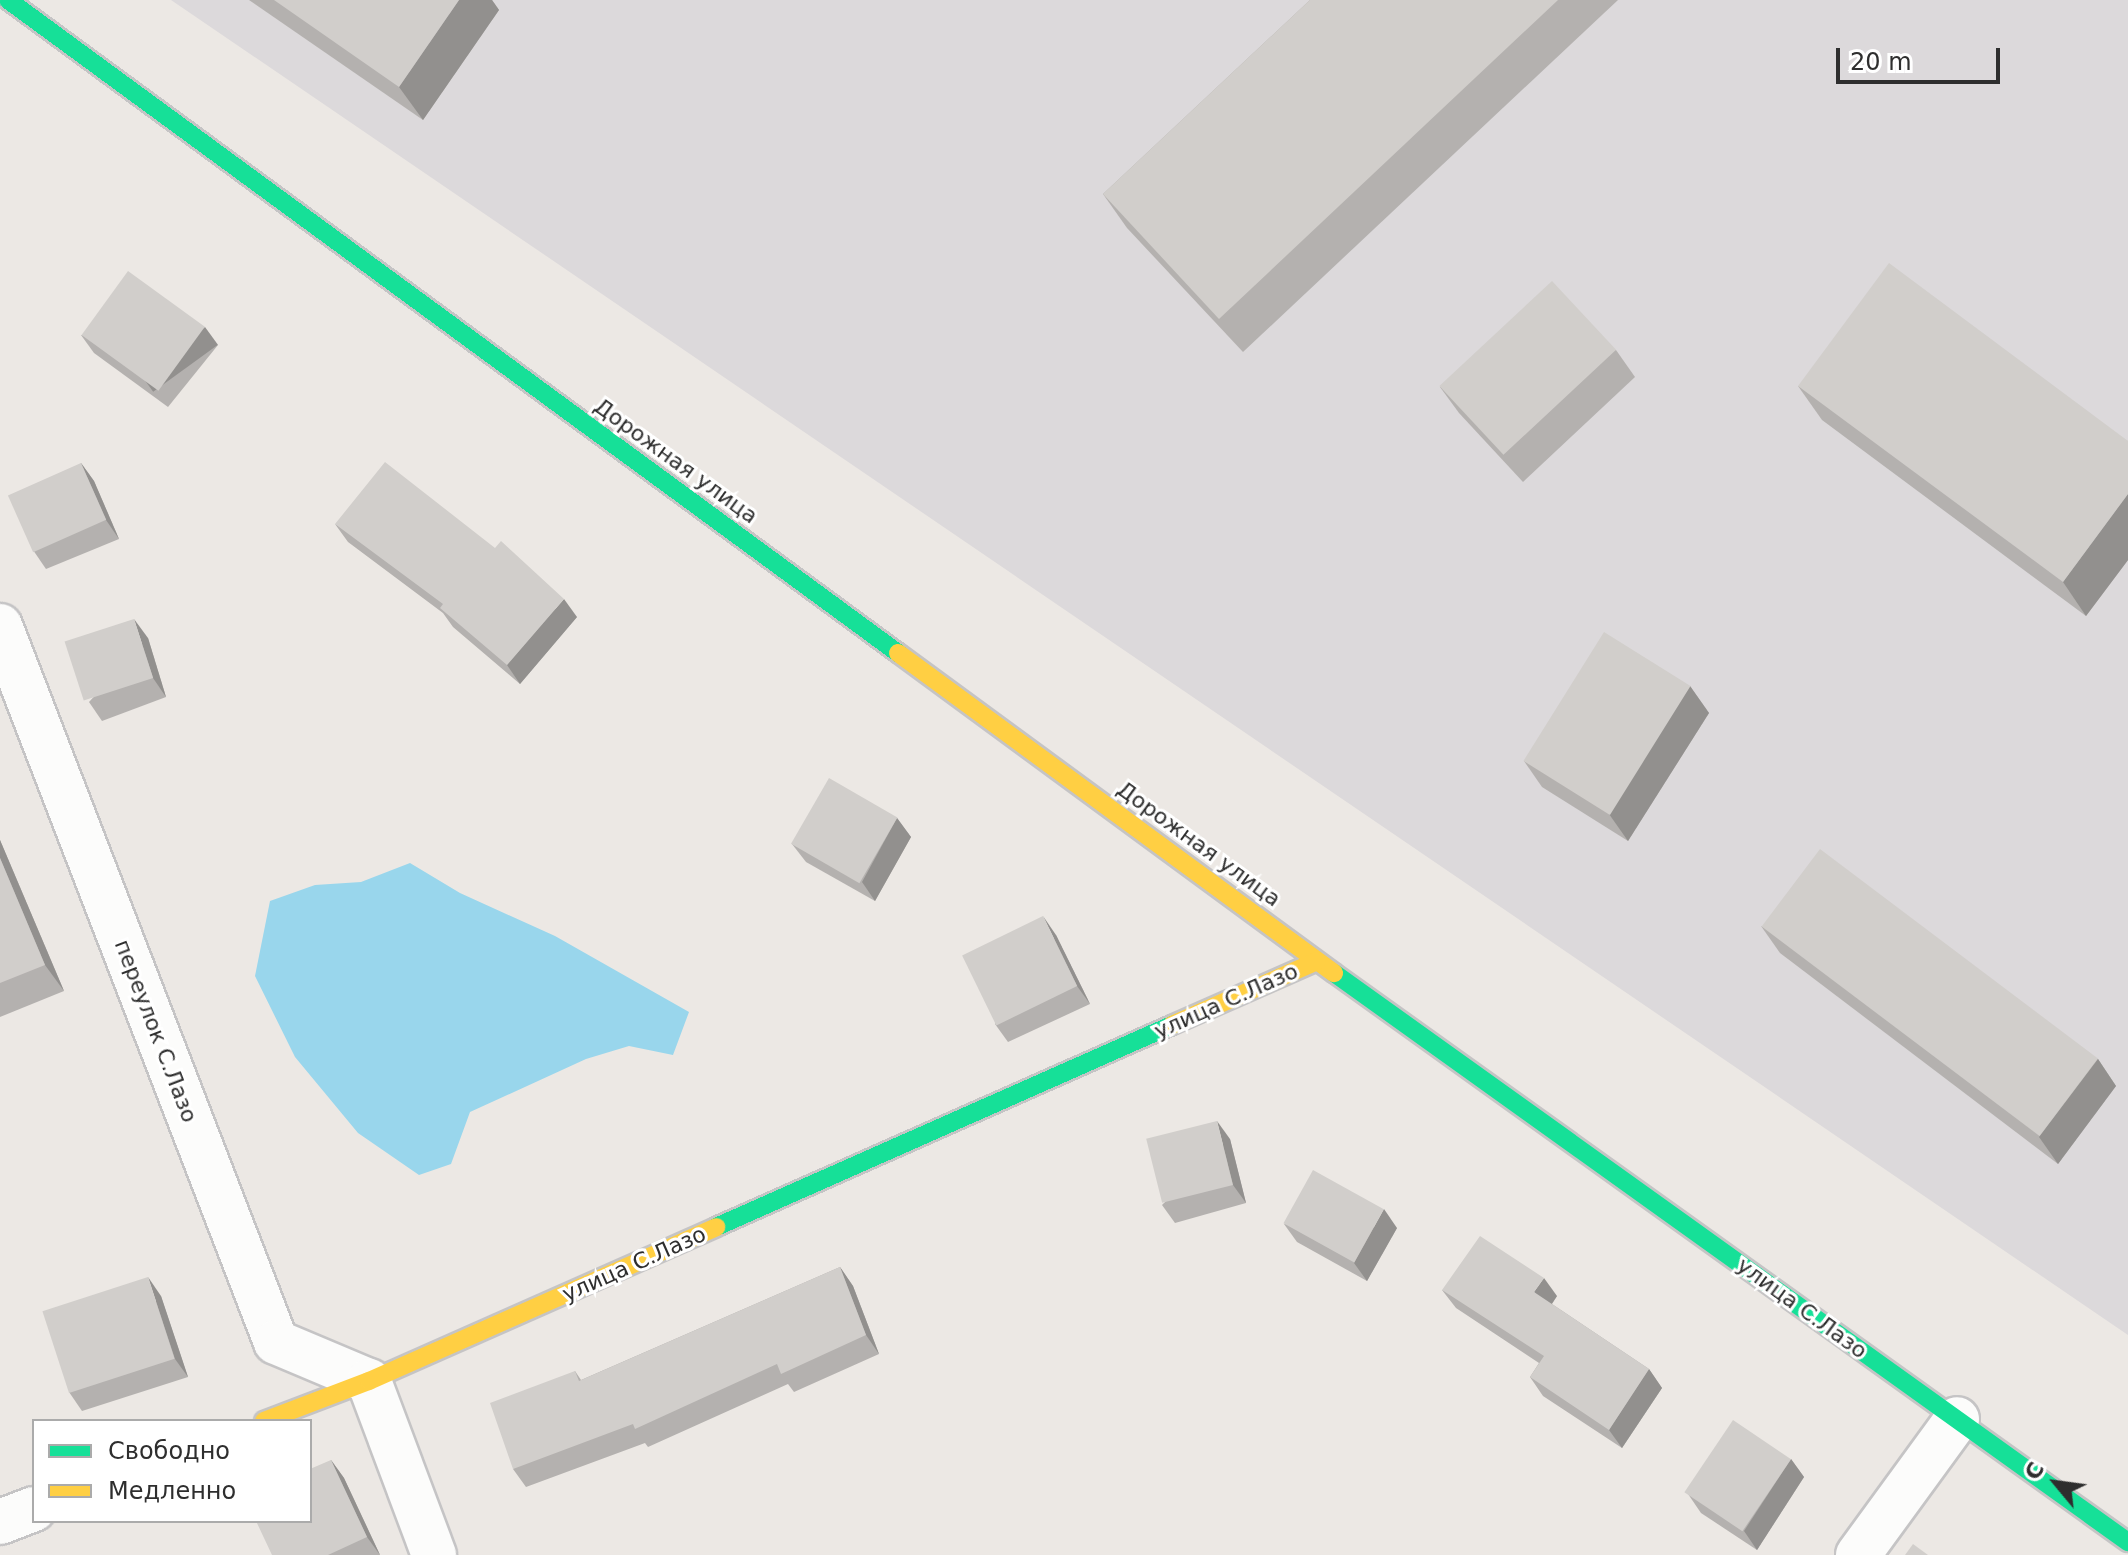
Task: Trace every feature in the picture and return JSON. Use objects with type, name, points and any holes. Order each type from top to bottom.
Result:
[{"type":"street","name":"Дорожная улица","points":[[8,0],[1317,961]]},
{"type":"street","name":"переулок С.Лазо","points":[[0,626],[276,1342],[369,1381]]},
{"type":"street","name":"улица С.Лазо","points":[[269,1419],[369,1381],[1317,961],[2128,1542]]},
{"type":"street","points":[[369,1381],[434,1555]]},
{"type":"street","points":[[1858,1555],[1957,1419]]},
{"type":"street","points":[[0,1522],[32,1510]]},
{"type":"shaded area","points":[[171,0],[2128,0],[2128,1335]]},
{"type":"water","points":[[410,863],[460,893],[555,936],[689,1012],[673,1055],[629,1046],[586,1059],[470,1112],[451,1164],[419,1175],[358,1133],[295,1057],[255,976],[270,901],[315,885],[361,882]]},
{"type":"building","points":[[274,0],[459,0],[399,87]]},
{"type":"building","points":[[1310,0],[1558,0],[1219,319],[1103,194]]},
{"type":"building","points":[[1889,263],[2128,441],[2128,494],[2063,582],[1798,386]]},
{"type":"building","points":[[128,271],[205,327],[158,391],[82,335]]},
{"type":"building","points":[[1552,281],[1616,350],[1503,455],[1439,386]]},
{"type":"building","points":[[385,462],[495,548],[501,541],[564,599],[507,665],[440,608],[443,604],[335,524]]},
{"type":"building","points":[[81,463],[106,520],[33,552],[8,496]]},
{"type":"building","points":[[134,619],[153,678],[84,701],[65,642]]},
{"type":"building","points":[[1604,632],[1691,686],[1610,815],[1523,761]]},
{"type":"building","points":[[829,778],[897,818],[859,883],[791,844]]},
{"type":"building","points":[[1820,849],[2098,1058],[2040,1136],[1762,926]]},
{"type":"building","points":[[0,858],[45,965],[0,983]]},
{"type":"building","points":[[1043,916],[1077,986],[996,1026],[962,955]]},
{"type":"building","points":[[1217,1121],[1233,1185],[1162,1203],[1146,1139]]},
{"type":"building","points":[[1313,1170],[1384,1209],[1354,1263],[1283,1223]]},
{"type":"building","points":[[1480,1236],[1544,1278],[1534,1292],[1649,1369],[1609,1430],[1530,1377],[1544,1356],[1442,1290]]},
{"type":"building","points":[[840,1267],[866,1335],[781,1374],[777,1364],[635,1429],[633,1424],[513,1469],[490,1403],[575,1371],[579,1381]]},
{"type":"building","points":[[148,1277],[175,1359],[69,1393],[42,1311]]},
{"type":"building","points":[[1733,1420],[1791,1459],[1742,1531],[1684,1492]]},
{"type":"building","points":[[331,1460],[367,1537],[328,1555],[272,1555],[257,1523],[312,1523],[312,1468]]},
{"type":"building","points":[[1913,1544],[1928,1555],[1905,1555]]},
{"type":"traffic: fast","points":[[8,0],[898,653]]},
{"type":"traffic: fast","points":[[1334,973],[2128,1542]]},
{"type":"traffic: fast","points":[[716,1227],[1172,1025]]},
{"type":"traffic: slow","points":[[898,653],[1334,973]]},
{"type":"traffic: slow","points":[[1172,1025],[1317,961]]},
{"type":"traffic: slow","points":[[269,1419],[369,1381],[716,1227]]}]
